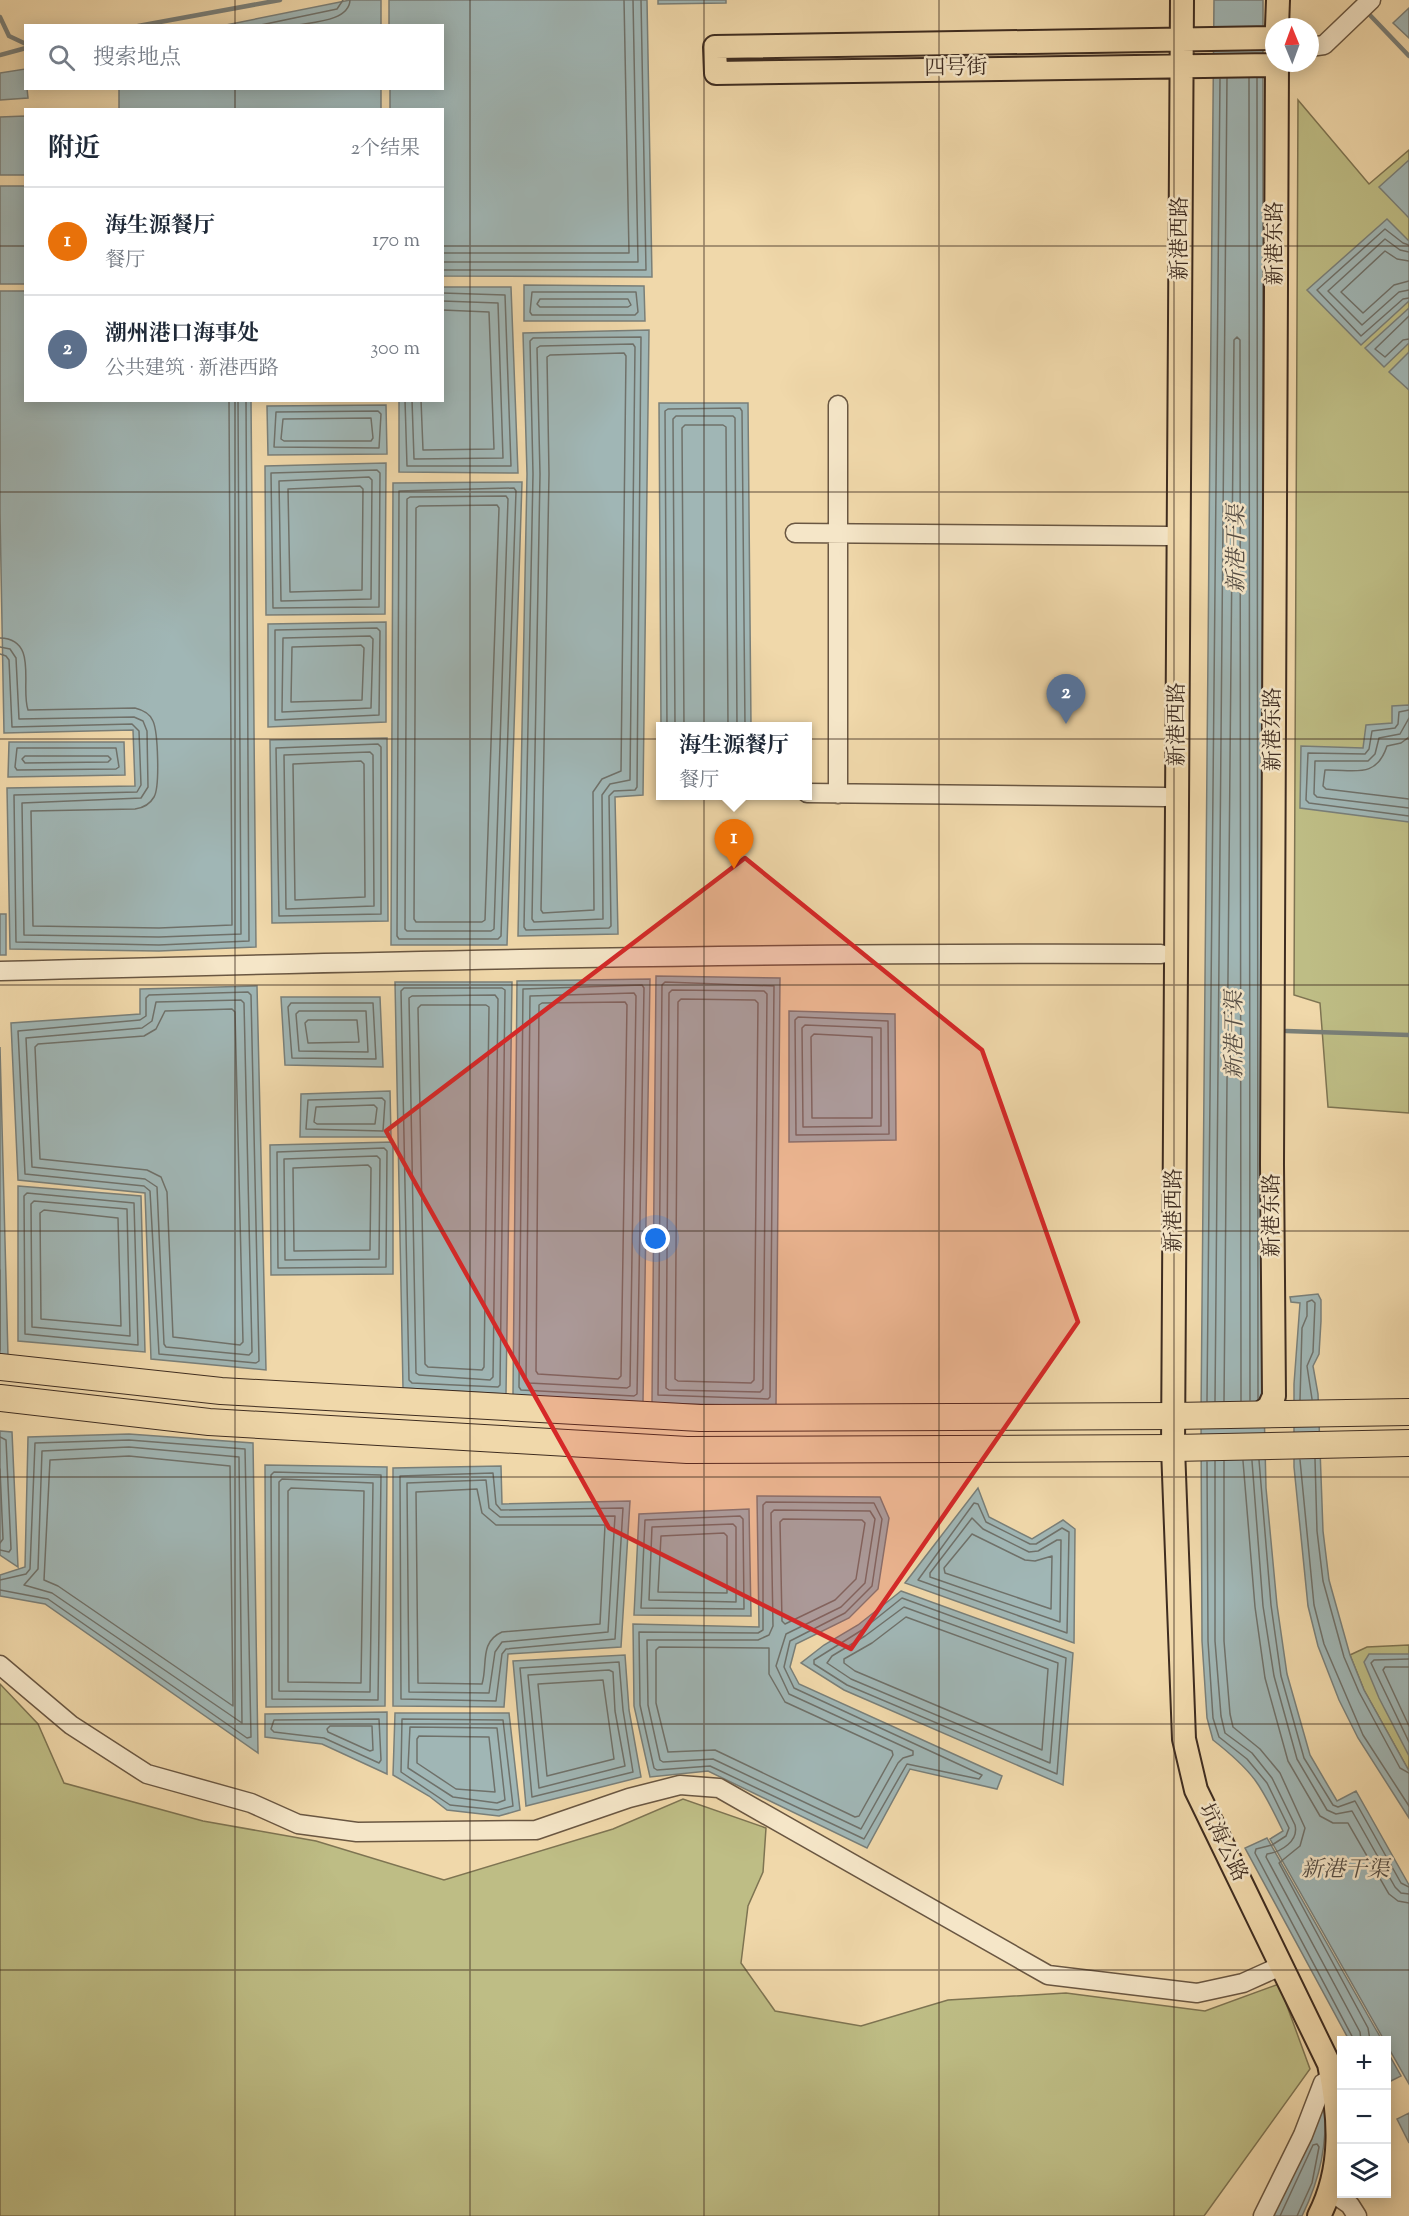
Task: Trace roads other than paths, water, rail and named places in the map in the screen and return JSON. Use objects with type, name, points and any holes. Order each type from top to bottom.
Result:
[{"type":"highway","points":[[0,1367],[221,1391],[700,1418],[1182,1416],[1274,1408],[1323,1414],[1409,1412]]},
{"type":"highway","points":[[0,1398],[208,1422],[687,1450],[1198,1448],[1409,1443]]},
{"type":"main road","name":"新港西路","points":[[1173,1448],[1182,1416],[1182,0]]},
{"type":"main road","points":[[1277,18],[1278,0]]},
{"type":"main road","name":"四号街","points":[[1265,38],[715,47],[716,73],[1265,64]]},
{"type":"main road","name":"新港东路","points":[[1274,1408],[1272,1153],[1277,72]]},
{"type":"main road","name":"坑海公路","points":[[1173,1448],[1184,1739],[1196,1790],[1329,2064],[1338,2108],[1337,2154],[1327,2200],[1319,2216]]},
{"type":"street","points":[[1319,46],[1324,45],[1371,0]]},
{"type":"street","points":[[838,405],[838,794]]},
{"type":"street","points":[[795,533],[1167,536]]},
{"type":"street","points":[[812,793],[1165,797]]},
{"type":"street","points":[[0,971],[478,958],[833,953],[1161,954]]},
{"type":"street","points":[[0,1665],[71,1725],[147,1774],[251,1803],[298,1824],[357,1832],[536,1830],[629,1798],[680,1785],[719,1788],[1048,1976],[1197,1993],[1243,1983],[1274,1969]]},
{"type":"street","points":[[1263,2216],[1303,2135],[1323,2083]]},
{"type":"street","points":[[1340,2198],[1350,2205],[1357,2216]]},
{"type":"water","points":[[350,0],[381,0],[381,24],[231,24]]},
{"type":"water","points":[[389,0],[647,0],[652,277],[444,276],[444,108],[390,108],[390,90],[444,90],[444,24],[389,24]]},
{"type":"water","points":[[658,0],[726,0],[726,3],[658,4]]},
{"type":"water","name":"新港干渠","points":[[1214,0],[1263,0],[1262,1322],[1266,1488],[1277,1605],[1287,1674],[1310,1755],[1337,1801],[1356,1791],[1409,1885],[1409,2084],[1391,2052],[1391,2036],[1382,2036],[1270,1839],[1283,1831],[1269,1802],[1255,1780],[1238,1761],[1213,1740],[1207,1718],[1202,1641],[1201,1416]]},
{"type":"water","points":[[1409,8],[1409,38],[1393,23]]},
{"type":"water","points":[[24,69],[24,90],[27,90],[28,98],[0,100],[0,73]]},
{"type":"water","points":[[119,90],[381,90],[381,108],[119,108]]},
{"type":"water","points":[[24,116],[24,175],[0,175],[0,117]]},
{"type":"water","points":[[1409,160],[1409,218],[1379,187]]},
{"type":"water","points":[[0,186],[24,186],[24,284],[0,284]]},
{"type":"water","points":[[1387,219],[1409,241],[1409,301],[1361,345],[1307,290]]},
{"type":"water","points":[[524,285],[644,286],[645,321],[524,321]]},
{"type":"water","points":[[444,287],[511,287],[518,473],[399,472],[399,402],[444,402]]},
{"type":"water","points":[[0,291],[24,291],[24,402],[251,402],[256,947],[159,951],[10,949],[7,788],[135,786],[133,730],[4,733],[0,513]]},
{"type":"water","points":[[1409,308],[1409,343],[1384,367],[1365,348]]},
{"type":"water","points":[[649,330],[643,795],[615,797],[618,934],[518,936],[527,474],[523,333]]},
{"type":"water","points":[[1409,352],[1409,390],[1389,372]]},
{"type":"water","points":[[659,403],[748,403],[751,722],[661,722]]},
{"type":"water","points":[[386,405],[387,454],[268,455],[267,406]]},
{"type":"water","points":[[386,463],[385,614],[266,615],[265,466]]},
{"type":"water","points":[[522,482],[507,945],[391,945],[393,483]]},
{"type":"water","points":[[386,622],[386,722],[268,727],[268,624]]},
{"type":"water","points":[[1409,705],[1409,822],[1300,808],[1301,746],[1363,748],[1366,725],[1392,723],[1392,706]]},
{"type":"water","points":[[387,738],[388,921],[272,923],[270,740]]},
{"type":"water","points":[[9,742],[124,742],[125,775],[8,777]]},
{"type":"water","points":[[0,914],[6,914],[6,955],[0,955]]},
{"type":"water","points":[[656,976],[780,978],[776,1406],[652,1403]]},
{"type":"water","points":[[650,979],[643,1402],[513,1395],[517,981]]},
{"type":"water","points":[[395,982],[512,982],[506,1394],[403,1388]]},
{"type":"water","points":[[257,986],[266,1370],[151,1359],[145,1193],[18,1180],[11,1023],[140,1014],[140,989]]},
{"type":"water","points":[[281,997],[380,997],[383,1067],[285,1065]]},
{"type":"water","points":[[789,1011],[895,1014],[896,1140],[789,1142]]},
{"type":"water","points":[[0,1047],[8,1357],[0,1356]]},
{"type":"water","points":[[390,1091],[391,1137],[300,1137],[301,1094]]},
{"type":"water","points":[[393,1142],[393,1274],[271,1275],[270,1145]]},
{"type":"water","points":[[18,1186],[141,1196],[145,1352],[18,1341]]},
{"type":"water","points":[[1318,1294],[1321,1300],[1319,1354],[1313,1366],[1318,1394],[1323,1531],[1329,1580],[1350,1655],[1364,1690],[1409,1771],[1409,1818],[1358,1738],[1339,1700],[1318,1646],[1308,1606],[1294,1467],[1294,1384],[1300,1303],[1291,1302],[1290,1297]]},
{"type":"water","points":[[0,1431],[12,1432],[18,1567],[0,1555]]},
{"type":"water","points":[[129,1434],[253,1443],[258,1753],[45,1604],[0,1596],[0,1575],[25,1567],[28,1437]]},
{"type":"water","points":[[265,1465],[387,1467],[385,1706],[266,1707]]},
{"type":"water","points":[[501,1466],[502,1504],[630,1501],[621,1647],[508,1654],[504,1707],[393,1706],[393,1468]]},
{"type":"water","points":[[978,1488],[989,1517],[1032,1539],[1063,1520],[1075,1529],[1074,1643],[905,1583]]},
{"type":"water","points":[[757,1496],[880,1497],[889,1518],[878,1589],[849,1618],[796,1644],[790,1667],[799,1684],[1002,1776],[997,1789],[910,1769],[867,1848],[708,1771],[650,1777],[634,1706],[633,1624],[759,1627]]},
{"type":"water","points":[[749,1509],[751,1616],[634,1615],[639,1514]]},
{"type":"water","points":[[901,1591],[1073,1653],[1063,1785],[844,1690],[801,1663],[824,1645],[858,1625]]},
{"type":"water","points":[[1369,1654],[1409,1654],[1409,1756],[1379,1698],[1364,1662]]},
{"type":"water","points":[[625,1655],[629,1710],[641,1777],[526,1806],[513,1661]]},
{"type":"water","points":[[387,1712],[387,1774],[322,1744],[265,1737],[265,1714]]},
{"type":"water","points":[[395,1713],[509,1713],[520,1810],[499,1816],[447,1810],[429,1796],[393,1775]]},
{"type":"water","points":[[1267,1838],[1380,2036],[1347,2036],[1245,1848]]},
{"type":"water","points":[[1391,2058],[1401,2076],[1391,2081]]},
{"type":"water","points":[[1326,2101],[1322,2160],[1309,2201],[1302,2216],[1273,2216]]},
{"type":"water","points":[[1409,2113],[1409,2143],[1397,2119]]},
{"type":"waterway","points":[[149,24],[280,0]]},
{"type":"waterway","points":[[1366,11],[1409,56]]},
{"type":"waterway","points":[[0,17],[9,36],[24,43]]},
{"type":"waterway","points":[[0,55],[24,49]]},
{"type":"waterway","points":[[1286,1031],[1409,1035]]},
{"type":"place","name":"潮州港口海事处","points":[[1066,724]]},
{"type":"place","name":"海生源餐厅","points":[[734,869]]}]
